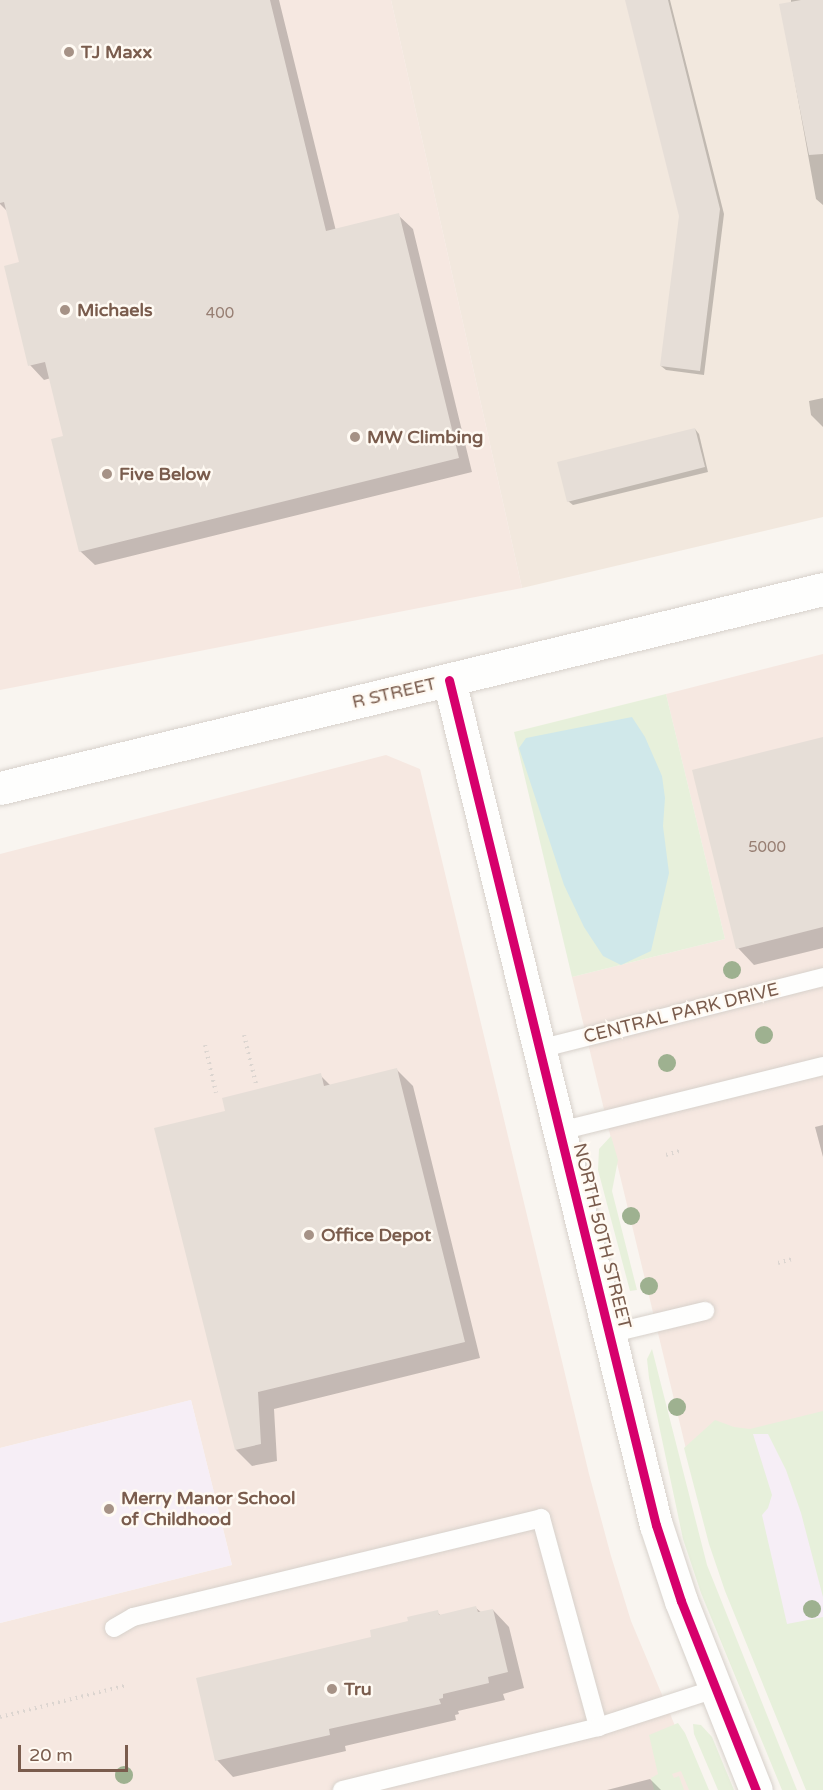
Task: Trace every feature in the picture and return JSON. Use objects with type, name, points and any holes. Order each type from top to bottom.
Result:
[{"type":"street","name":"R STREET","points":[[0,789],[823,589]]},
{"type":"street","name":"NORTH 50TH STREET","points":[[449,680],[656,1525],[681,1602],[756,1790]]},
{"type":"lane","name":"CENTRAL PARK DRIVE","points":[[539,1048],[823,977]]},
{"type":"lane","points":[[560,1131],[823,1066]]},
{"type":"lane","points":[[609,1334],[705,1311]]},
{"type":"lane","points":[[114,1628],[133,1617],[541,1518],[598,1727]]},
{"type":"lane","points":[[342,1790],[598,1727],[715,1689]]},
{"type":"path","points":[[244,1035],[256,1084]]},
{"type":"path","points":[[205,1045],[216,1093]]},
{"type":"path","points":[[666,1155],[679,1151]]},
{"type":"path","points":[[778,1263],[792,1259]]},
{"type":"path","points":[[0,1716],[127,1685]]},
{"type":"shaded area","points":[[0,0],[391,0],[522,588],[0,690]]},
{"type":"shaded area","points":[[391,0],[823,0],[823,517],[522,588]]},
{"type":"shaded area","points":[[823,654],[823,1415],[686,1449],[572,977],[725,939],[666,694]]},
{"type":"shaded area","points":[[386,755],[420,769],[589,1474],[611,1556],[631,1621],[702,1790],[0,1790],[0,1623],[232,1565],[191,1400],[0,1448],[0,854]]},
{"type":"shaded area","name":"Merry Manor School of Childhood","points":[[191,1400],[232,1565],[0,1623],[0,1448]]},
{"type":"shaded area","points":[[823,1415],[823,1722],[715,1441]]},
{"type":"green space","points":[[666,694],[725,939],[572,977],[514,732]]},
{"type":"green space","points":[[611,1136],[618,1160],[612,1191],[637,1290],[630,1291],[598,1170],[599,1149]]},
{"type":"green space","points":[[652,1349],[707,1565],[797,1790],[782,1790],[701,1593],[683,1539],[649,1378],[647,1359]]},
{"type":"green space","points":[[823,1411],[823,1597],[801,1513],[786,1470],[768,1434],[753,1434],[772,1495],[768,1508],[762,1515],[787,1624],[823,1617],[823,1790],[806,1790],[725,1591],[709,1544],[684,1448],[715,1420],[734,1427],[750,1429]]},
{"type":"green space","points":[[678,1723],[685,1733],[709,1790],[689,1790],[681,1771],[672,1774],[674,1778],[679,1776],[684,1790],[654,1790],[651,1778],[658,1774],[649,1735]]},
{"type":"green space","points":[[693,1724],[701,1725],[712,1737],[734,1790],[718,1790],[694,1734]]},
{"type":"water","points":[[632,717],[645,737],[662,776],[665,798],[663,826],[669,873],[651,951],[621,965],[603,956],[584,927],[564,885],[519,748],[526,738]]},
{"type":"building","points":[[0,0],[270,0],[326,231],[399,213],[459,458],[79,552],[51,439],[63,436],[45,362],[28,366],[4,266],[19,262],[4,202],[0,203]]},
{"type":"building","points":[[625,0],[668,0],[720,209],[700,371],[660,366],[679,216]]},
{"type":"building","points":[[801,0],[823,0],[823,154],[809,155],[779,4]]},
{"type":"building","points":[[695,428],[705,467],[567,502],[557,462]]},
{"type":"building","points":[[823,737],[823,927],[736,949],[692,770]]},
{"type":"building","name":"Office Depot","points":[[397,1068],[465,1342],[258,1392],[261,1444],[235,1450],[154,1128],[225,1111],[222,1098],[321,1073],[324,1086]]},
{"type":"building","name":"Tru","points":[[476,1606],[478,1612],[493,1609],[508,1672],[488,1677],[489,1683],[443,1694],[443,1698],[439,1699],[441,1704],[329,1729],[330,1735],[215,1761],[196,1678],[371,1637],[370,1630],[408,1621],[407,1617],[438,1610],[439,1615]]},
{"type":"cycle path","points":[[449,680],[656,1525],[681,1601],[756,1790]]},
{"type":"place","name":"TJ Maxx","points":[[69,52]]},
{"type":"place","name":"Michaels","points":[[65,310]]},
{"type":"place","name":"MW Climbing","points":[[355,437]]},
{"type":"place","name":"Five Below","points":[[107,474]]},
{"type":"place","name":"Office Depot","points":[[309,1235]]},
{"type":"place","name":"Merry Manor School of Childhood","points":[[109,1509]]},
{"type":"place","name":"Tru","points":[[332,1689]]}]
